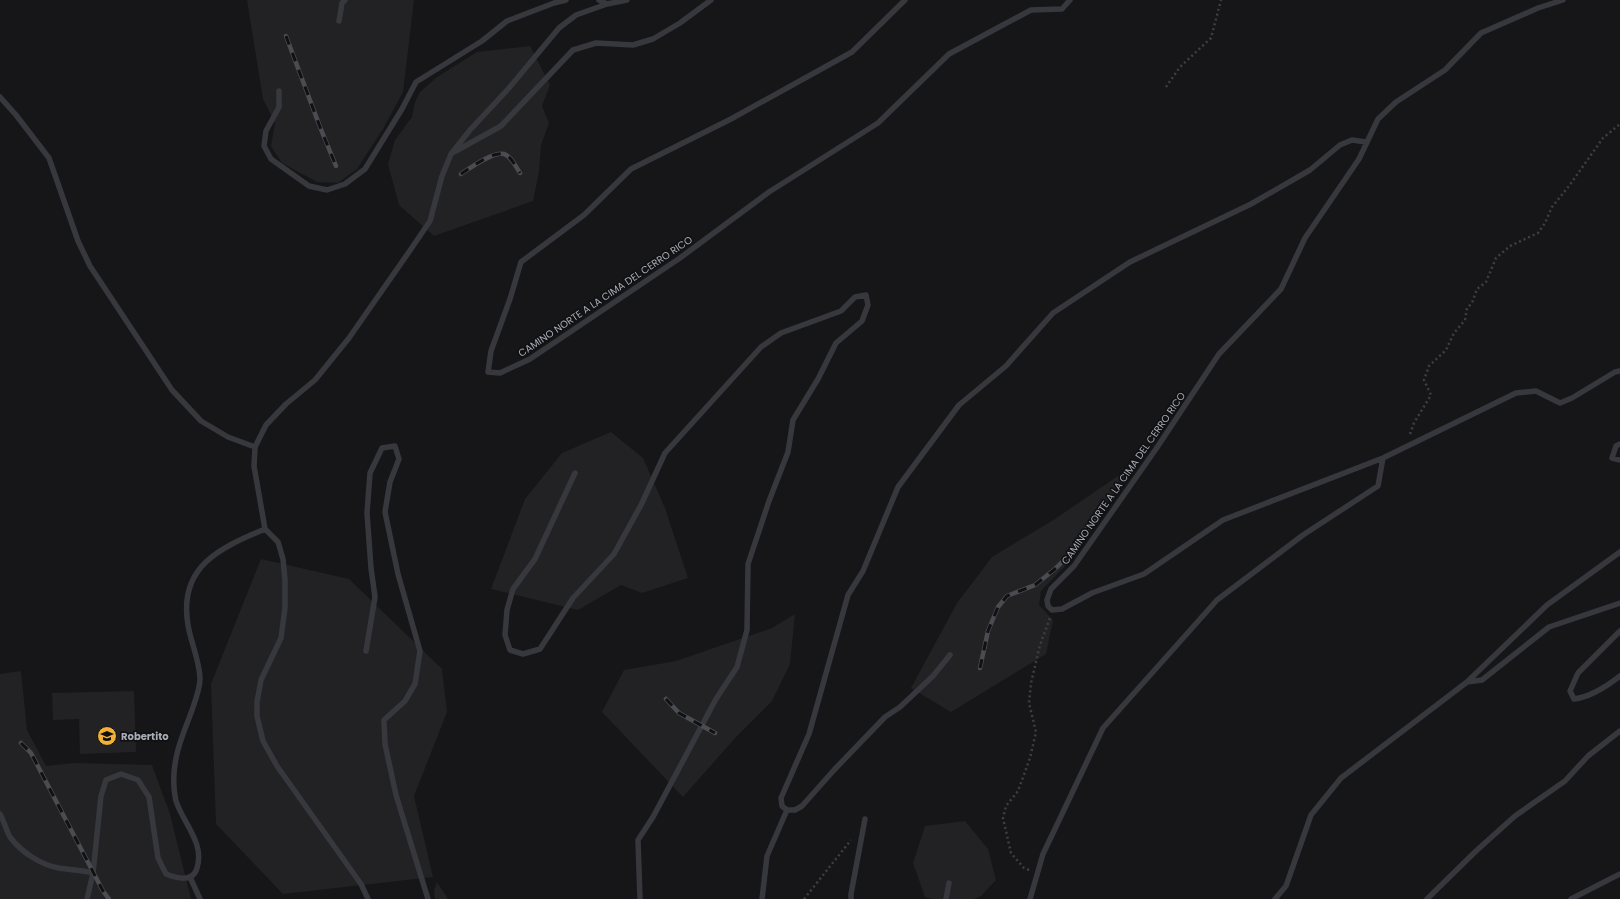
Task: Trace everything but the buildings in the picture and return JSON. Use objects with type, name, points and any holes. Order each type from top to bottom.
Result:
[{"type":"lane","points":[[338,21],[342,3],[345,0]]},
{"type":"lane","points":[[279,91],[279,107],[266,131],[264,146],[271,158],[309,186],[328,190],[345,184],[365,169],[402,109],[416,82],[482,41],[507,21],[554,2],[566,0]]},
{"type":"lane","points":[[599,0],[607,4]]},
{"type":"lane","points":[[368,899],[360,884],[277,766],[263,741],[257,716],[257,702],[261,680],[281,638],[285,608],[285,580],[283,559],[278,542],[265,529],[254,466],[255,447],[266,425],[286,404],[315,380],[349,338],[430,221],[442,176],[451,154],[470,130],[509,88],[559,28],[576,15],[607,4],[627,0]]},
{"type":"lane","points":[[451,154],[501,126],[573,50],[596,43],[633,45],[653,39],[680,23],[711,0]]},
{"type":"lane","name":"CAMINO NORTE A LA CIMA DEL CERRO RICO","points":[[906,0],[852,52],[731,119],[631,168],[584,214],[521,262],[510,299],[491,351],[488,372],[500,373],[530,359],[680,258],[769,192],[878,122],[949,54],[1031,10],[1062,9],[1070,0]]},
{"type":"lane","name":"CAMINO NORTE A LA CIMA DEL CERRO RICO","points":[[1052,610],[1048,606],[1047,600],[1051,589],[1074,566],[1156,449],[1219,354],[1281,289],[1305,238],[1359,159],[1378,119],[1396,102],[1445,70],[1481,33],[1538,8],[1563,0]]},
{"type":"lane","points":[[0,97],[16,115],[49,158],[78,241],[90,266],[172,390],[201,421],[228,437],[255,447]]},
{"type":"lane","points":[[950,655],[933,676],[900,707],[885,717],[802,806],[795,810],[787,810],[782,806],[782,798],[809,734],[848,595],[863,571],[898,487],[959,405],[1006,366],[1053,313],[1130,262],[1251,204],[1310,170],[1340,145],[1352,140],[1366,142]]},
{"type":"lane","points":[[575,473],[535,560],[514,589],[507,610],[505,635],[510,650],[523,654],[540,649],[573,598],[614,554],[641,505],[665,453],[761,347],[781,333],[841,311],[855,297],[866,295],[868,305],[862,321],[836,343],[818,379],[793,420],[788,452],[768,500],[748,564],[747,630],[737,667],[716,699],[653,817],[638,840],[640,899]]},
{"type":"lane","points":[[1052,610],[1062,609],[1092,593],[1144,574],[1223,520],[1383,458],[1516,393],[1536,391],[1560,403],[1572,398],[1619,370]]},
{"type":"lane","points":[[1620,444],[1616,446],[1612,458],[1620,460]]},
{"type":"lane","points":[[366,651],[375,597],[367,514],[370,473],[382,448],[395,446],[399,459],[390,482],[385,512],[398,574],[420,651],[415,684],[405,701],[384,720],[385,744],[396,795],[428,899]]},
{"type":"lane","points":[[1030,899],[1042,854],[1103,728],[1217,600],[1303,535],[1378,486],[1383,458]]},
{"type":"lane","points":[[87,899],[93,873],[101,796],[106,780],[121,774],[138,780],[149,797],[158,858],[166,874],[179,879],[190,877],[197,870],[200,859],[197,844],[176,801],[174,785],[178,748],[198,692],[200,678],[198,662],[188,624],[187,600],[193,577],[203,563],[220,550],[265,529]]},
{"type":"lane","points":[[1275,899],[1286,886],[1311,815],[1340,778],[1467,682],[1547,605],[1620,552]]},
{"type":"lane","points":[[1467,682],[1482,680],[1549,627],[1620,602]]},
{"type":"lane","points":[[1620,631],[1578,673],[1570,691],[1574,699],[1585,698],[1620,676]]},
{"type":"lane","points":[[1427,899],[1476,851],[1516,816],[1565,781],[1588,756],[1620,730]]},
{"type":"lane","points":[[762,899],[767,856],[787,810]]},
{"type":"lane","points":[[0,814],[10,836],[23,851],[42,862],[54,866],[93,873]]},
{"type":"lane","points":[[852,899],[851,894],[865,819]]},
{"type":"lane","points":[[1571,899],[1620,874]]},
{"type":"lane","points":[[190,877],[200,899]]},
{"type":"lane","points":[[946,899],[949,884]]},
{"type":"path","points":[[1166,87],[1180,67],[1211,38],[1221,0]]},
{"type":"path","points":[[1405,447],[1414,423],[1431,395],[1424,380],[1429,366],[1446,350],[1454,333],[1465,320],[1467,308],[1472,303],[1477,289],[1486,282],[1496,258],[1510,246],[1538,233],[1546,223],[1552,207],[1603,138],[1620,124]]},
{"type":"path","points":[[1037,874],[1024,868],[1011,853],[1003,818],[1006,806],[1018,791],[1030,758],[1036,732],[1029,703],[1031,683],[1040,645],[1052,610]]},
{"type":"path","points":[[804,899],[834,863],[852,838]]},
{"type":"shaded area","points":[[247,0],[414,0],[403,92],[383,129],[357,169],[338,183],[317,182],[282,163],[271,146],[275,123],[263,99]]},
{"type":"shaded area","points":[[530,46],[550,85],[542,106],[549,123],[541,145],[539,172],[533,201],[434,236],[399,205],[388,164],[395,140],[412,117],[415,102],[420,92],[437,77],[477,52]]},
{"type":"shaded area","points":[[611,432],[643,458],[665,508],[688,578],[642,593],[621,585],[578,610],[491,589],[525,499],[562,453]]},
{"type":"shaded area","points":[[1131,467],[1115,496],[1070,561],[1041,591],[1039,605],[1053,620],[1046,654],[951,712],[911,688],[957,603],[992,557],[1055,519]]},
{"type":"shaded area","points":[[261,559],[349,579],[442,669],[447,712],[414,796],[433,877],[283,894],[216,824],[211,684]]},
{"type":"shaded area","points":[[795,614],[790,664],[772,701],[736,737],[683,797],[602,712],[624,670],[676,661],[772,628]]},
{"type":"shaded area","points":[[21,671],[27,730],[46,766],[74,763],[152,765],[170,814],[191,899],[0,899],[0,674]]},
{"type":"shaded area","name":"Robertito","points":[[134,691],[136,752],[80,754],[79,719],[53,720],[52,693]]},
{"type":"shaded area","points":[[965,821],[988,849],[996,880],[981,896],[974,899],[932,899],[925,897],[913,863],[925,826]]},
{"type":"shaded area","points":[[437,882],[448,899],[435,899],[434,890]]},
{"type":"railway","points":[[286,36],[336,166]]},
{"type":"railway","points":[[461,174],[488,157],[499,154],[507,155],[520,173]]},
{"type":"railway","points":[[980,668],[988,631],[998,607],[1007,596],[1035,585],[1055,569],[1068,556],[1100,510]]},
{"type":"railway","points":[[666,699],[679,713],[715,733]]},
{"type":"railway","points":[[21,743],[31,753],[103,891],[109,899]]},
{"type":"place","name":"Robertito","points":[[107,736]]}]
